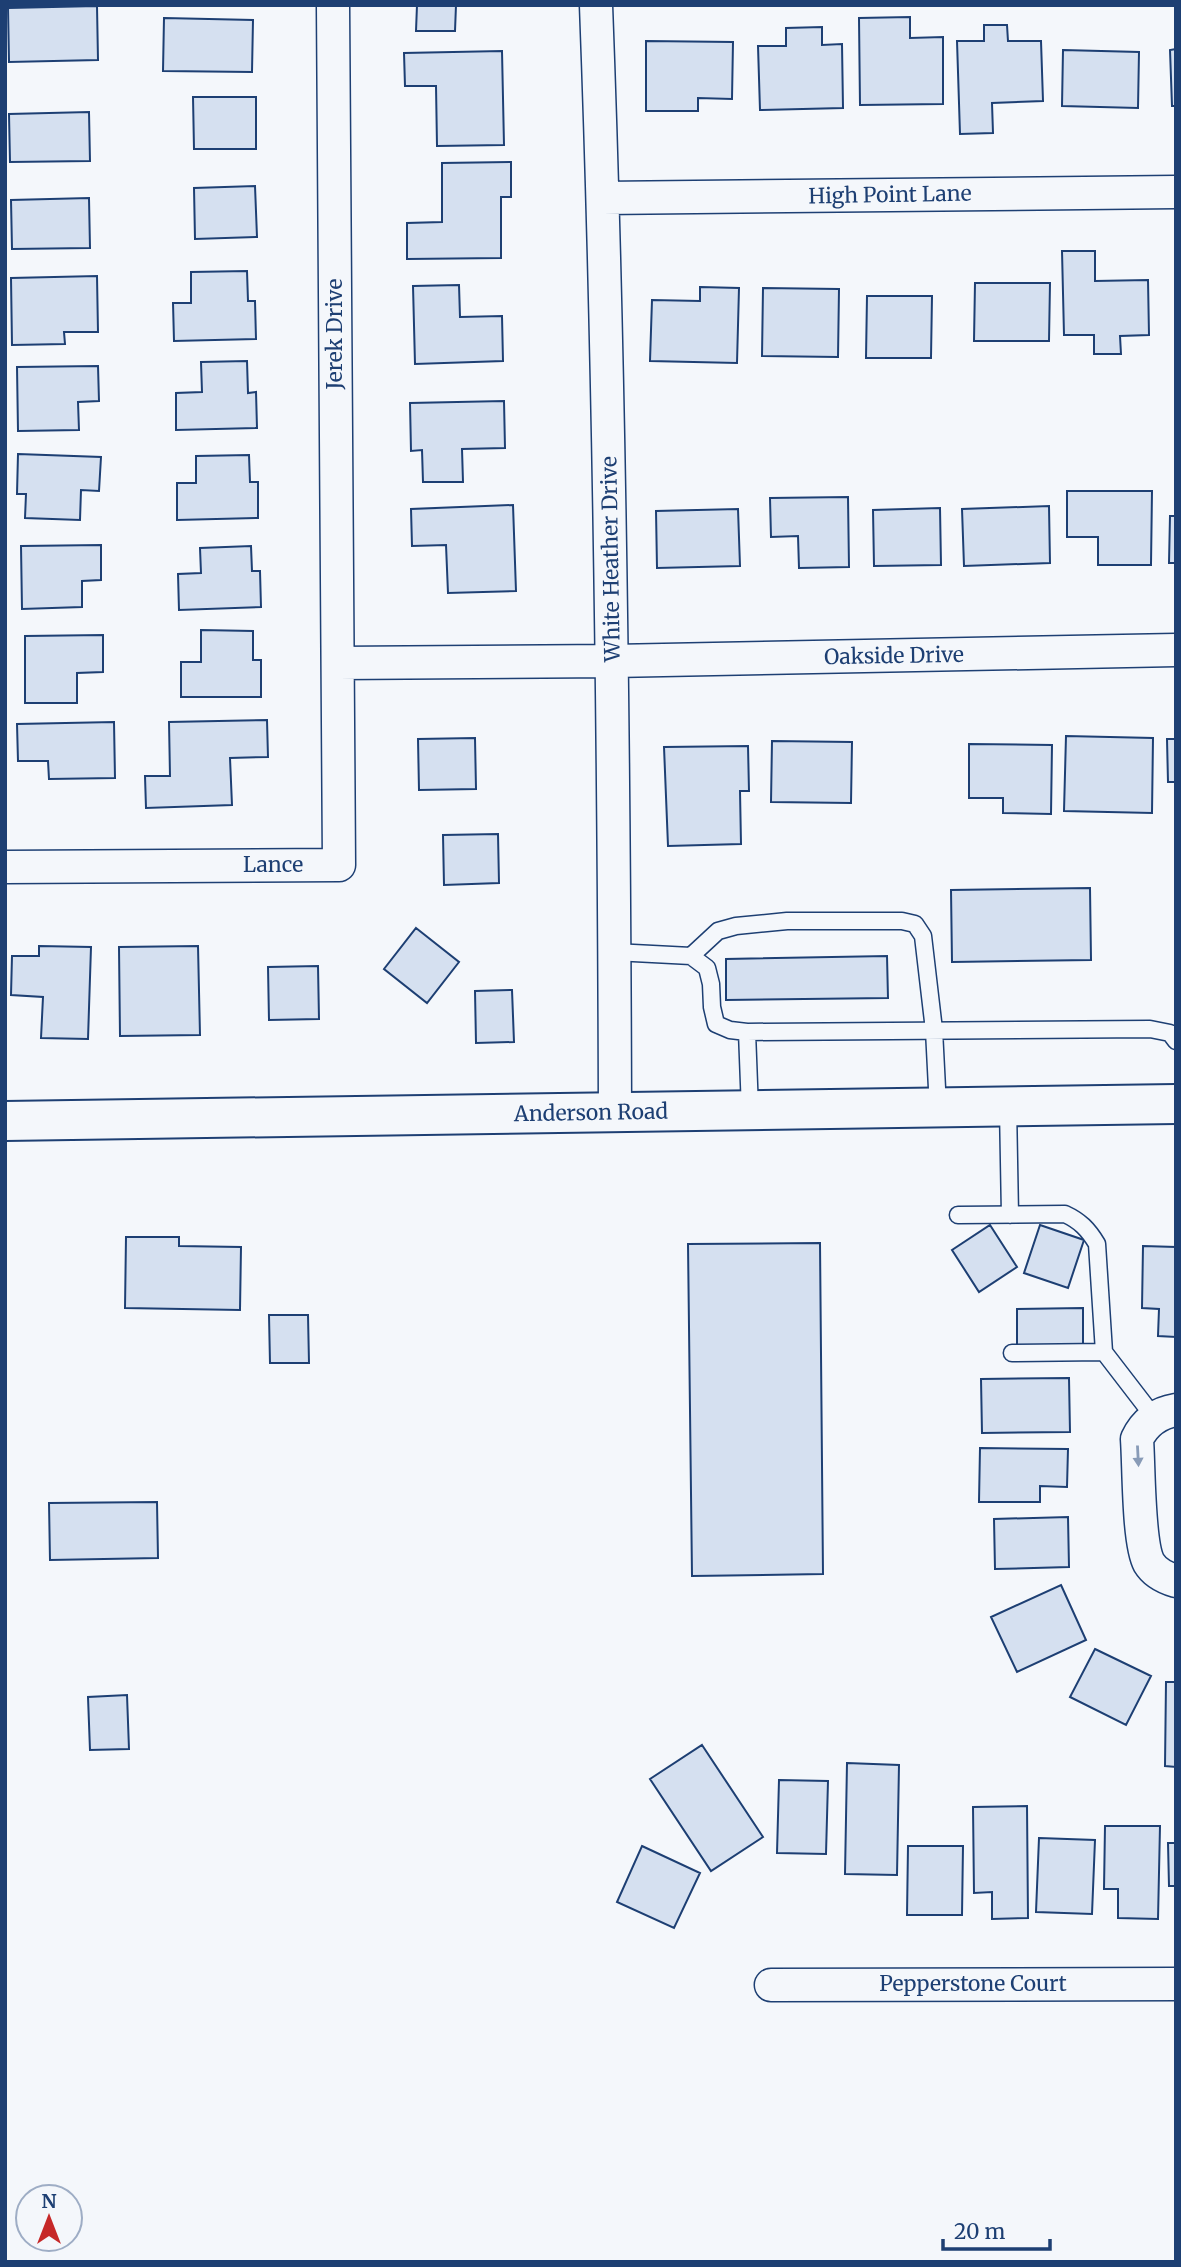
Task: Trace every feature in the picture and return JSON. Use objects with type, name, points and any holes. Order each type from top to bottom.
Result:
[{"type":"street","name":"Jerek Drive","points":[[333,5],[338,663]]},
{"type":"street","name":"White Heather Drive","points":[[596,5],[613,661],[615,1112]]},
{"type":"street","name":"High Point Lane","points":[[603,198],[1176,192]]},
{"type":"street","name":"Oakside Drive","points":[[338,663],[613,661],[1176,650]]},
{"type":"street","name":"Lance","points":[[5,867],[339,864],[338,663]]},
{"type":"street","name":"Anderson Road","points":[[5,1121],[1176,1104]]},
{"type":"street","points":[[1165,1414],[1142,1428],[1137,1439],[1143,1545],[1150,1564],[1164,1577],[1176,1581]]},
{"type":"street","name":"Pepperstone Court","points":[[771,1984],[1176,1984]]},
{"type":"lane","points":[[691,956],[718,931],[736,926],[787,921],[902,921],[915,924],[923,936],[934,1030],[938,1108]]},
{"type":"lane","points":[[614,952],[691,956],[707,968],[716,1024],[730,1030],[1150,1029],[1170,1033],[1176,1041]]},
{"type":"lane","points":[[747,1032],[750,1110]]},
{"type":"lane","points":[[1008,1107],[1010,1215]]},
{"type":"lane","points":[[958,1215],[1065,1214],[1079,1221],[1097,1244],[1104,1352],[1165,1414]]},
{"type":"lane","points":[[1012,1353],[1104,1352]]},
{"type":"building","points":[[417,5],[456,5],[455,31],[416,31]]},
{"type":"building","points":[[97,6],[98,60],[9,62],[8,8]]},
{"type":"building","points":[[910,17],[910,38],[943,37],[943,104],[860,105],[859,18]]},
{"type":"building","points":[[164,18],[253,20],[252,72],[163,71]]},
{"type":"building","points":[[984,25],[1007,25],[1008,41],[1041,41],[1043,101],[992,103],[993,133],[960,134],[957,41],[984,41]]},
{"type":"building","points":[[822,27],[822,45],[842,44],[843,108],[760,110],[758,46],[786,46],[786,28]]},
{"type":"building","points":[[646,41],[733,42],[732,99],[698,98],[698,111],[646,111]]},
{"type":"building","points":[[1176,49],[1176,106],[1172,106],[1170,50]]},
{"type":"building","points":[[1063,50],[1139,52],[1138,108],[1062,106]]},
{"type":"building","points":[[502,51],[504,145],[437,146],[436,86],[405,86],[404,53]]},
{"type":"building","points":[[193,97],[256,97],[256,149],[194,149]]},
{"type":"building","points":[[89,112],[90,161],[10,162],[9,114]]},
{"type":"building","points":[[511,162],[511,197],[501,197],[501,258],[407,259],[407,223],[442,222],[442,163]]},
{"type":"building","points":[[255,186],[257,237],[195,239],[194,188]]},
{"type":"building","points":[[89,198],[90,248],[12,249],[11,200]]},
{"type":"building","points":[[1062,251],[1095,251],[1095,281],[1148,280],[1149,335],[1120,336],[1121,354],[1094,354],[1094,335],[1064,335]]},
{"type":"building","points":[[247,271],[248,301],[255,301],[256,339],[174,341],[173,303],[191,303],[191,272]]},
{"type":"building","points":[[97,276],[98,332],[64,332],[65,344],[12,345],[11,278]]},
{"type":"building","points":[[975,283],[1050,283],[1049,341],[974,341]]},
{"type":"building","points":[[459,285],[460,317],[502,316],[503,361],[415,364],[413,286]]},
{"type":"building","points":[[700,287],[739,288],[737,363],[650,361],[652,300],[700,301]]},
{"type":"building","points":[[763,288],[839,289],[838,357],[762,356]]},
{"type":"building","points":[[867,296],[932,296],[931,358],[866,358]]},
{"type":"building","points":[[247,361],[248,393],[256,392],[257,428],[176,430],[176,393],[202,392],[201,362]]},
{"type":"building","points":[[98,366],[99,401],[78,402],[79,430],[18,431],[17,367]]},
{"type":"building","points":[[504,401],[505,448],[462,449],[463,482],[423,482],[422,450],[411,451],[410,403]]},
{"type":"building","points":[[18,454],[101,457],[99,491],[81,490],[80,520],[25,518],[26,494],[17,494]]},
{"type":"building","points":[[249,455],[250,482],[258,482],[258,518],[177,520],[177,483],[196,483],[196,456]]},
{"type":"building","points":[[1067,491],[1152,491],[1151,565],[1098,565],[1098,537],[1067,537]]},
{"type":"building","points":[[848,497],[849,567],[799,568],[798,536],[771,537],[770,498]]},
{"type":"building","points":[[513,505],[516,591],[448,593],[446,545],[412,546],[411,509]]},
{"type":"building","points":[[1049,506],[1050,563],[964,566],[962,509]]},
{"type":"building","points":[[940,508],[941,565],[874,566],[873,510]]},
{"type":"building","points":[[738,509],[740,566],[657,568],[656,511]]},
{"type":"building","points":[[1170,516],[1176,516],[1176,563],[1169,563]]},
{"type":"building","points":[[101,545],[101,580],[82,581],[82,607],[22,609],[21,546]]},
{"type":"building","points":[[251,546],[252,571],[260,571],[261,607],[179,610],[178,574],[201,573],[200,548]]},
{"type":"building","points":[[201,630],[253,631],[253,660],[261,660],[261,697],[181,697],[181,662],[201,662]]},
{"type":"building","points":[[103,635],[103,672],[77,673],[77,703],[25,703],[25,636]]},
{"type":"building","points":[[267,720],[268,757],[230,758],[232,805],[146,808],[145,776],[170,776],[169,722]]},
{"type":"building","points":[[114,722],[115,778],[49,779],[48,761],[18,761],[17,724]]},
{"type":"building","points":[[1066,736],[1153,738],[1152,813],[1064,811]]},
{"type":"building","points":[[475,738],[476,789],[419,790],[418,739]]},
{"type":"building","points":[[1167,739],[1176,739],[1176,782],[1168,782]]},
{"type":"building","points":[[772,741],[852,742],[851,803],[771,802]]},
{"type":"building","points":[[969,744],[1052,745],[1051,814],[1003,813],[1003,798],[969,798]]},
{"type":"building","points":[[748,746],[749,791],[740,791],[741,844],[668,846],[664,747]]},
{"type":"building","points":[[498,834],[499,883],[444,885],[443,835]]},
{"type":"building","points":[[1090,888],[1091,960],[952,962],[951,890]]},
{"type":"building","points":[[416,928],[459,962],[427,1003],[384,969]]},
{"type":"building","points":[[39,946],[91,947],[88,1039],[41,1038],[43,997],[11,995],[12,956],[39,956]]},
{"type":"building","points":[[198,946],[200,1035],[120,1036],[119,947]]},
{"type":"building","points":[[887,956],[888,998],[726,1000],[726,959]]},
{"type":"building","points":[[318,966],[319,1019],[269,1020],[268,967]]},
{"type":"building","points":[[512,990],[514,1042],[476,1043],[475,991]]},
{"type":"building","points":[[990,1225],[1017,1267],[979,1292],[952,1250]]},
{"type":"building","points":[[1040,1225],[1084,1240],[1068,1288],[1024,1273]]},
{"type":"building","points":[[126,1237],[179,1237],[179,1246],[241,1247],[240,1310],[125,1308]]},
{"type":"building","points":[[820,1243],[823,1574],[692,1576],[688,1244]]},
{"type":"building","points":[[1143,1246],[1176,1247],[1176,1337],[1158,1336],[1159,1309],[1142,1308]]},
{"type":"building","points":[[1083,1308],[1083,1346],[1017,1346],[1017,1309]]},
{"type":"building","points":[[269,1315],[308,1315],[309,1363],[270,1363]]},
{"type":"building","points":[[1069,1378],[1070,1432],[982,1433],[981,1379]]},
{"type":"building","points":[[980,1448],[1068,1449],[1067,1487],[1040,1486],[1040,1502],[979,1502]]},
{"type":"building","points":[[157,1502],[158,1558],[50,1560],[49,1503]]},
{"type":"building","points":[[1068,1517],[1069,1567],[995,1569],[994,1519]]},
{"type":"building","points":[[1061,1585],[1086,1640],[1017,1672],[991,1617]]},
{"type":"building","points":[[1095,1649],[1151,1676],[1126,1725],[1070,1697]]},
{"type":"building","points":[[1166,1682],[1176,1682],[1176,1767],[1165,1766]]},
{"type":"building","points":[[127,1695],[129,1749],[90,1750],[88,1697]]},
{"type":"building","points":[[702,1745],[763,1837],[711,1871],[650,1779]]},
{"type":"building","points":[[847,1763],[899,1765],[897,1875],[845,1874]]},
{"type":"building","points":[[779,1780],[828,1781],[826,1854],[777,1853]]},
{"type":"building","points":[[1027,1806],[1028,1918],[992,1919],[992,1892],[974,1893],[973,1807]]},
{"type":"building","points":[[1105,1826],[1160,1826],[1158,1919],[1118,1918],[1118,1889],[1104,1889]]},
{"type":"building","points":[[1039,1838],[1095,1840],[1092,1914],[1036,1912]]},
{"type":"building","points":[[1168,1843],[1176,1843],[1176,1886],[1169,1886]]},
{"type":"building","points":[[642,1846],[700,1873],[674,1928],[617,1902]]},
{"type":"building","points":[[908,1846],[963,1846],[962,1915],[907,1915]]}]
